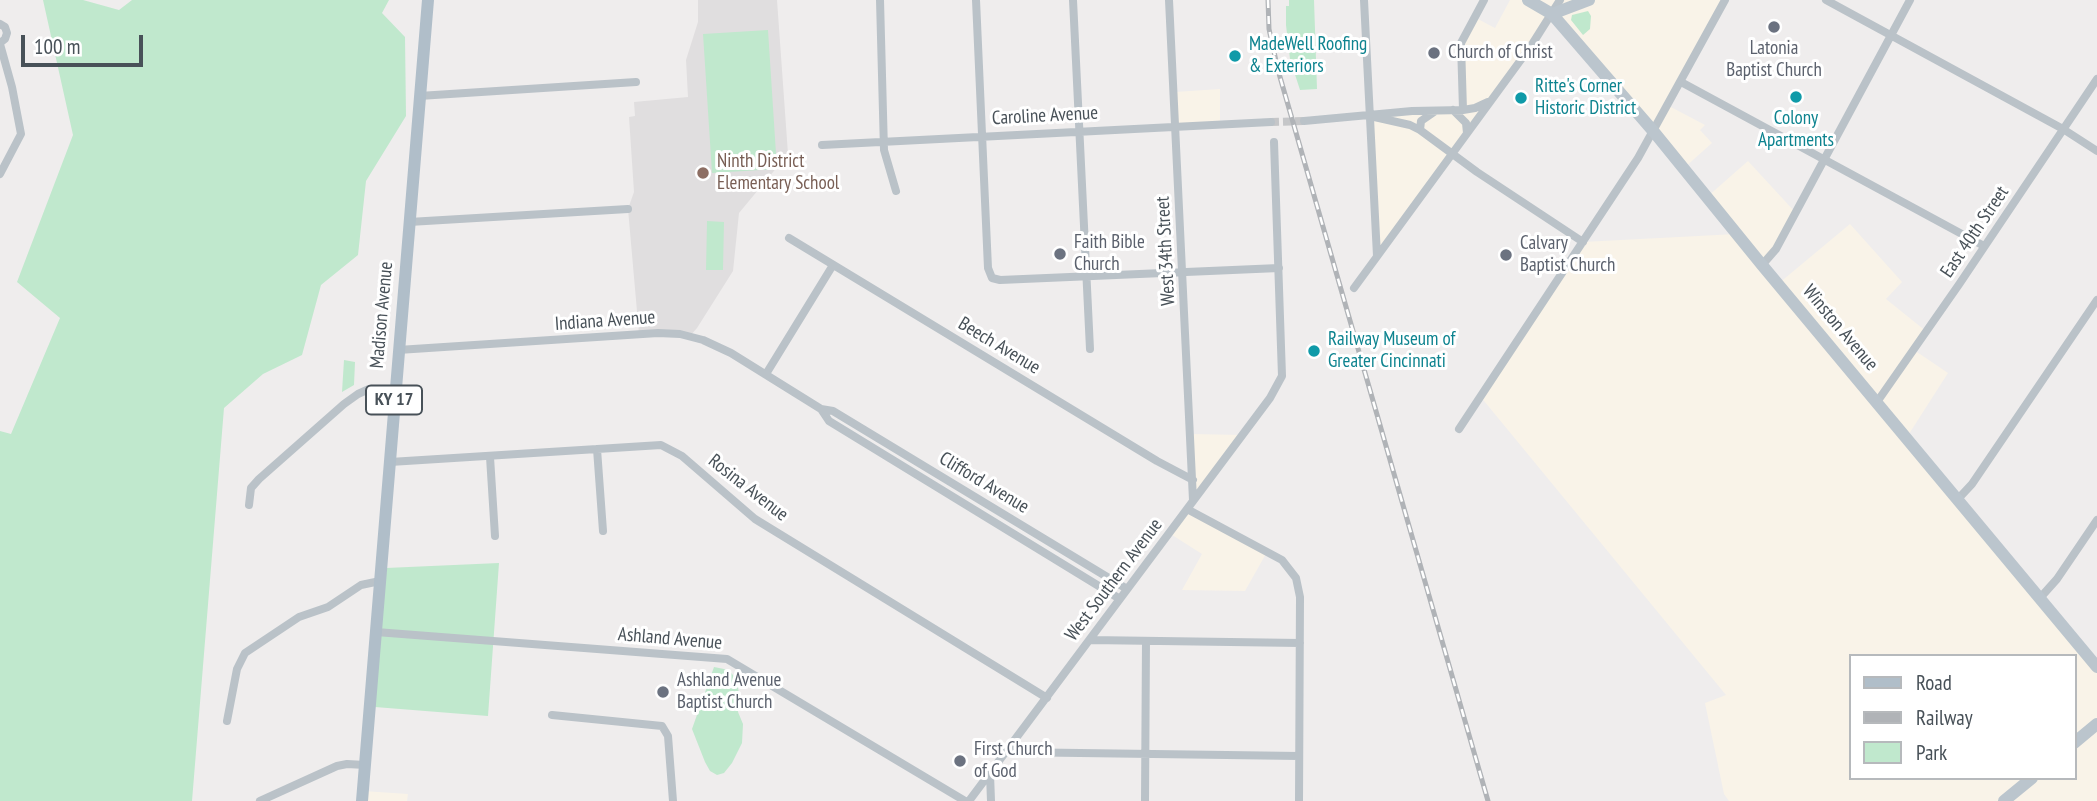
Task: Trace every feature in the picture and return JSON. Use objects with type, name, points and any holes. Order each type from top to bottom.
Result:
[{"type":"main road","name":"Madison Avenue","points":[[362,801],[428,0]]},
{"type":"main road","name":"Winston Avenue","points":[[1528,0],[1552,14],[1654,132],[2097,667]]},
{"type":"main road","points":[[1552,14],[1589,0]]},
{"type":"main road","points":[[2076,741],[2097,724]]},
{"type":"main road","points":[[2004,801],[2030,780]]},
{"type":"street","points":[[880,0],[884,150],[896,191]]},
{"type":"street","points":[[976,0],[988,268],[992,278],[1000,280],[1279,268],[1274,142]]},
{"type":"street","points":[[1073,0],[1090,349]]},
{"type":"street","name":"West 34th Street","points":[[1169,0],[1193,500]]},
{"type":"street","points":[[1364,0],[1377,256]]},
{"type":"street","points":[[1463,110],[1461,43],[1483,0]]},
{"type":"street","points":[[1354,288],[1560,0]]},
{"type":"street","points":[[1459,429],[1654,132],[1725,0]]},
{"type":"street","points":[[1826,0],[2063,129],[2097,151]]},
{"type":"street","points":[[1762,265],[1776,249],[1910,0]]},
{"type":"street","points":[[0,24],[5,27],[7,33],[0,43],[12,86],[20,134],[0,174]]},
{"type":"street","name":"East 40th Street","points":[[1877,402],[2097,79]]},
{"type":"street","points":[[419,96],[636,82]]},
{"type":"street","points":[[1681,82],[1984,246]]},
{"type":"street","points":[[1304,121],[1463,110],[1475,108],[1491,100]]},
{"type":"street","points":[[1453,110],[1466,123],[1467,133]]},
{"type":"street","points":[[1420,130],[1421,121],[1435,111]]},
{"type":"street","points":[[1370,116],[1410,125],[1420,130],[1583,242]]},
{"type":"street","name":"Caroline Avenue","points":[[822,145],[1271,122]]},
{"type":"street","points":[[409,222],[628,209]]},
{"type":"street","name":"Beech Avenue","points":[[789,238],[1193,480]]},
{"type":"street","points":[[766,374],[833,265]]},
{"type":"street","name":"West Southern Avenue","points":[[967,801],[1007,752],[1270,398],[1282,376],[1279,268]]},
{"type":"street","points":[[1958,499],[1972,484],[2097,300]]},
{"type":"street","name":"Indiana Avenue","points":[[398,351],[669,333],[690,336],[716,346],[798,395]]},
{"type":"street","points":[[249,505],[251,488],[259,479],[344,404],[369,389],[395,389]]},
{"type":"street","name":"Clifford Avenue","points":[[798,395],[821,410],[829,421],[1120,599]]},
{"type":"street","name":"Clifford Avenue","points":[[821,410],[834,411],[1128,589]]},
{"type":"street","name":"Rosina Avenue","points":[[390,463],[654,444],[669,448],[691,463],[755,519],[1047,698]]},
{"type":"street","points":[[597,449],[603,531]]},
{"type":"street","points":[[490,457],[495,536]]},
{"type":"street","points":[[1187,509],[1282,560],[1292,570],[1299,591],[1299,801]]},
{"type":"street","points":[[2040,598],[2057,579],[2097,520]]},
{"type":"street","points":[[228,721],[237,669],[245,653],[299,617],[328,607],[362,584],[380,581]]},
{"type":"street","name":"Ashland Avenue","points":[[376,632],[727,659],[967,801]]},
{"type":"street","points":[[1090,640],[1300,643]]},
{"type":"street","points":[[1145,801],[1146,641]]},
{"type":"street","points":[[552,715],[658,724],[666,730],[673,801]]},
{"type":"street","points":[[1007,752],[1299,756]]},
{"type":"street","points":[[260,801],[337,766],[365,765]]},
{"type":"street","points":[[990,774],[991,801]]},
{"type":"shaded area","name":"Ninth District Elementary School","points":[[698,0],[777,0],[788,154],[739,213],[733,271],[697,328],[690,336],[639,334],[628,209],[634,192],[629,117],[635,116],[634,102],[688,97],[686,60],[698,22]]},
{"type":"shaded area","points":[[1510,0],[1725,0],[1669,106],[1705,125],[1700,130],[1712,143],[1684,168],[1552,14],[1377,256],[1370,116],[1463,110],[1461,43],[1474,17],[1495,28]]},
{"type":"shaded area","points":[[1220,89],[1220,124],[1176,126],[1175,92]]},
{"type":"shaded area","points":[[1748,161],[1795,212],[1762,265],[1778,284],[1850,224],[1902,282],[1886,299],[1927,332],[1914,350],[1948,373],[1907,437],[2097,667],[2097,801],[1729,801],[1724,794],[1705,703],[1726,695],[1480,396],[1583,242],[1736,234],[1707,197]]},
{"type":"shaded area","points":[[1191,434],[1242,435],[1193,500]]},
{"type":"shaded area","points":[[1187,509],[1267,552],[1245,591],[1182,590],[1202,554],[1169,533]]},
{"type":"shaded area","points":[[363,791],[408,794],[407,801],[362,801]]},
{"type":"green space","points":[[43,0],[83,0],[119,10],[132,0],[389,0],[382,13],[405,37],[406,116],[366,181],[358,255],[321,285],[302,355],[263,374],[224,408],[192,801],[0,801],[0,431],[11,434],[60,318],[17,282],[73,135]]},
{"type":"green space","points":[[1289,0],[1314,0],[1317,89],[1300,90],[1290,59],[1286,25],[1286,6],[1289,6]]},
{"type":"green space","points":[[1588,11],[1591,16],[1590,29],[1583,35],[1571,20],[1572,15]]},
{"type":"green space","points":[[768,30],[777,169],[712,173],[703,34]]},
{"type":"green space","points":[[707,221],[724,222],[723,270],[706,270]]},
{"type":"green space","points":[[344,360],[355,362],[354,385],[342,392]]},
{"type":"green space","points":[[499,563],[488,716],[375,707],[386,568]]},
{"type":"green space","points":[[714,667],[729,670],[736,679],[739,693],[738,712],[743,724],[742,743],[732,763],[724,773],[717,775],[710,771],[705,762],[692,729]]},
{"type":"tunnel","points":[[1271,122],[1304,121]]},
{"type":"railway","points":[[1268,0],[1269,29],[1278,70],[1488,801]]},
{"type":"place","name":"Latonia Baptist Church","points":[[1774,27]]},
{"type":"place","name":"Church of Christ","points":[[1434,53]]},
{"type":"place","name":"MadeWell Roofing & Exteriors","points":[[1235,56]]},
{"type":"place","name":"Colony Apartments","points":[[1796,97]]},
{"type":"place","name":"Ritte's Corner Historic District","points":[[1521,98]]},
{"type":"place","name":"Ninth District Elementary School","points":[[703,173]]},
{"type":"place","name":"Faith Bible Church","points":[[1060,254]]},
{"type":"place","name":"Calvary Baptist Church","points":[[1506,255]]},
{"type":"place","name":"Railway Museum of Greater Cincinnati","points":[[1314,351]]},
{"type":"place","name":"Ashland Avenue Baptist Church","points":[[663,692]]},
{"type":"place","name":"First Church of God","points":[[960,761]]}]
